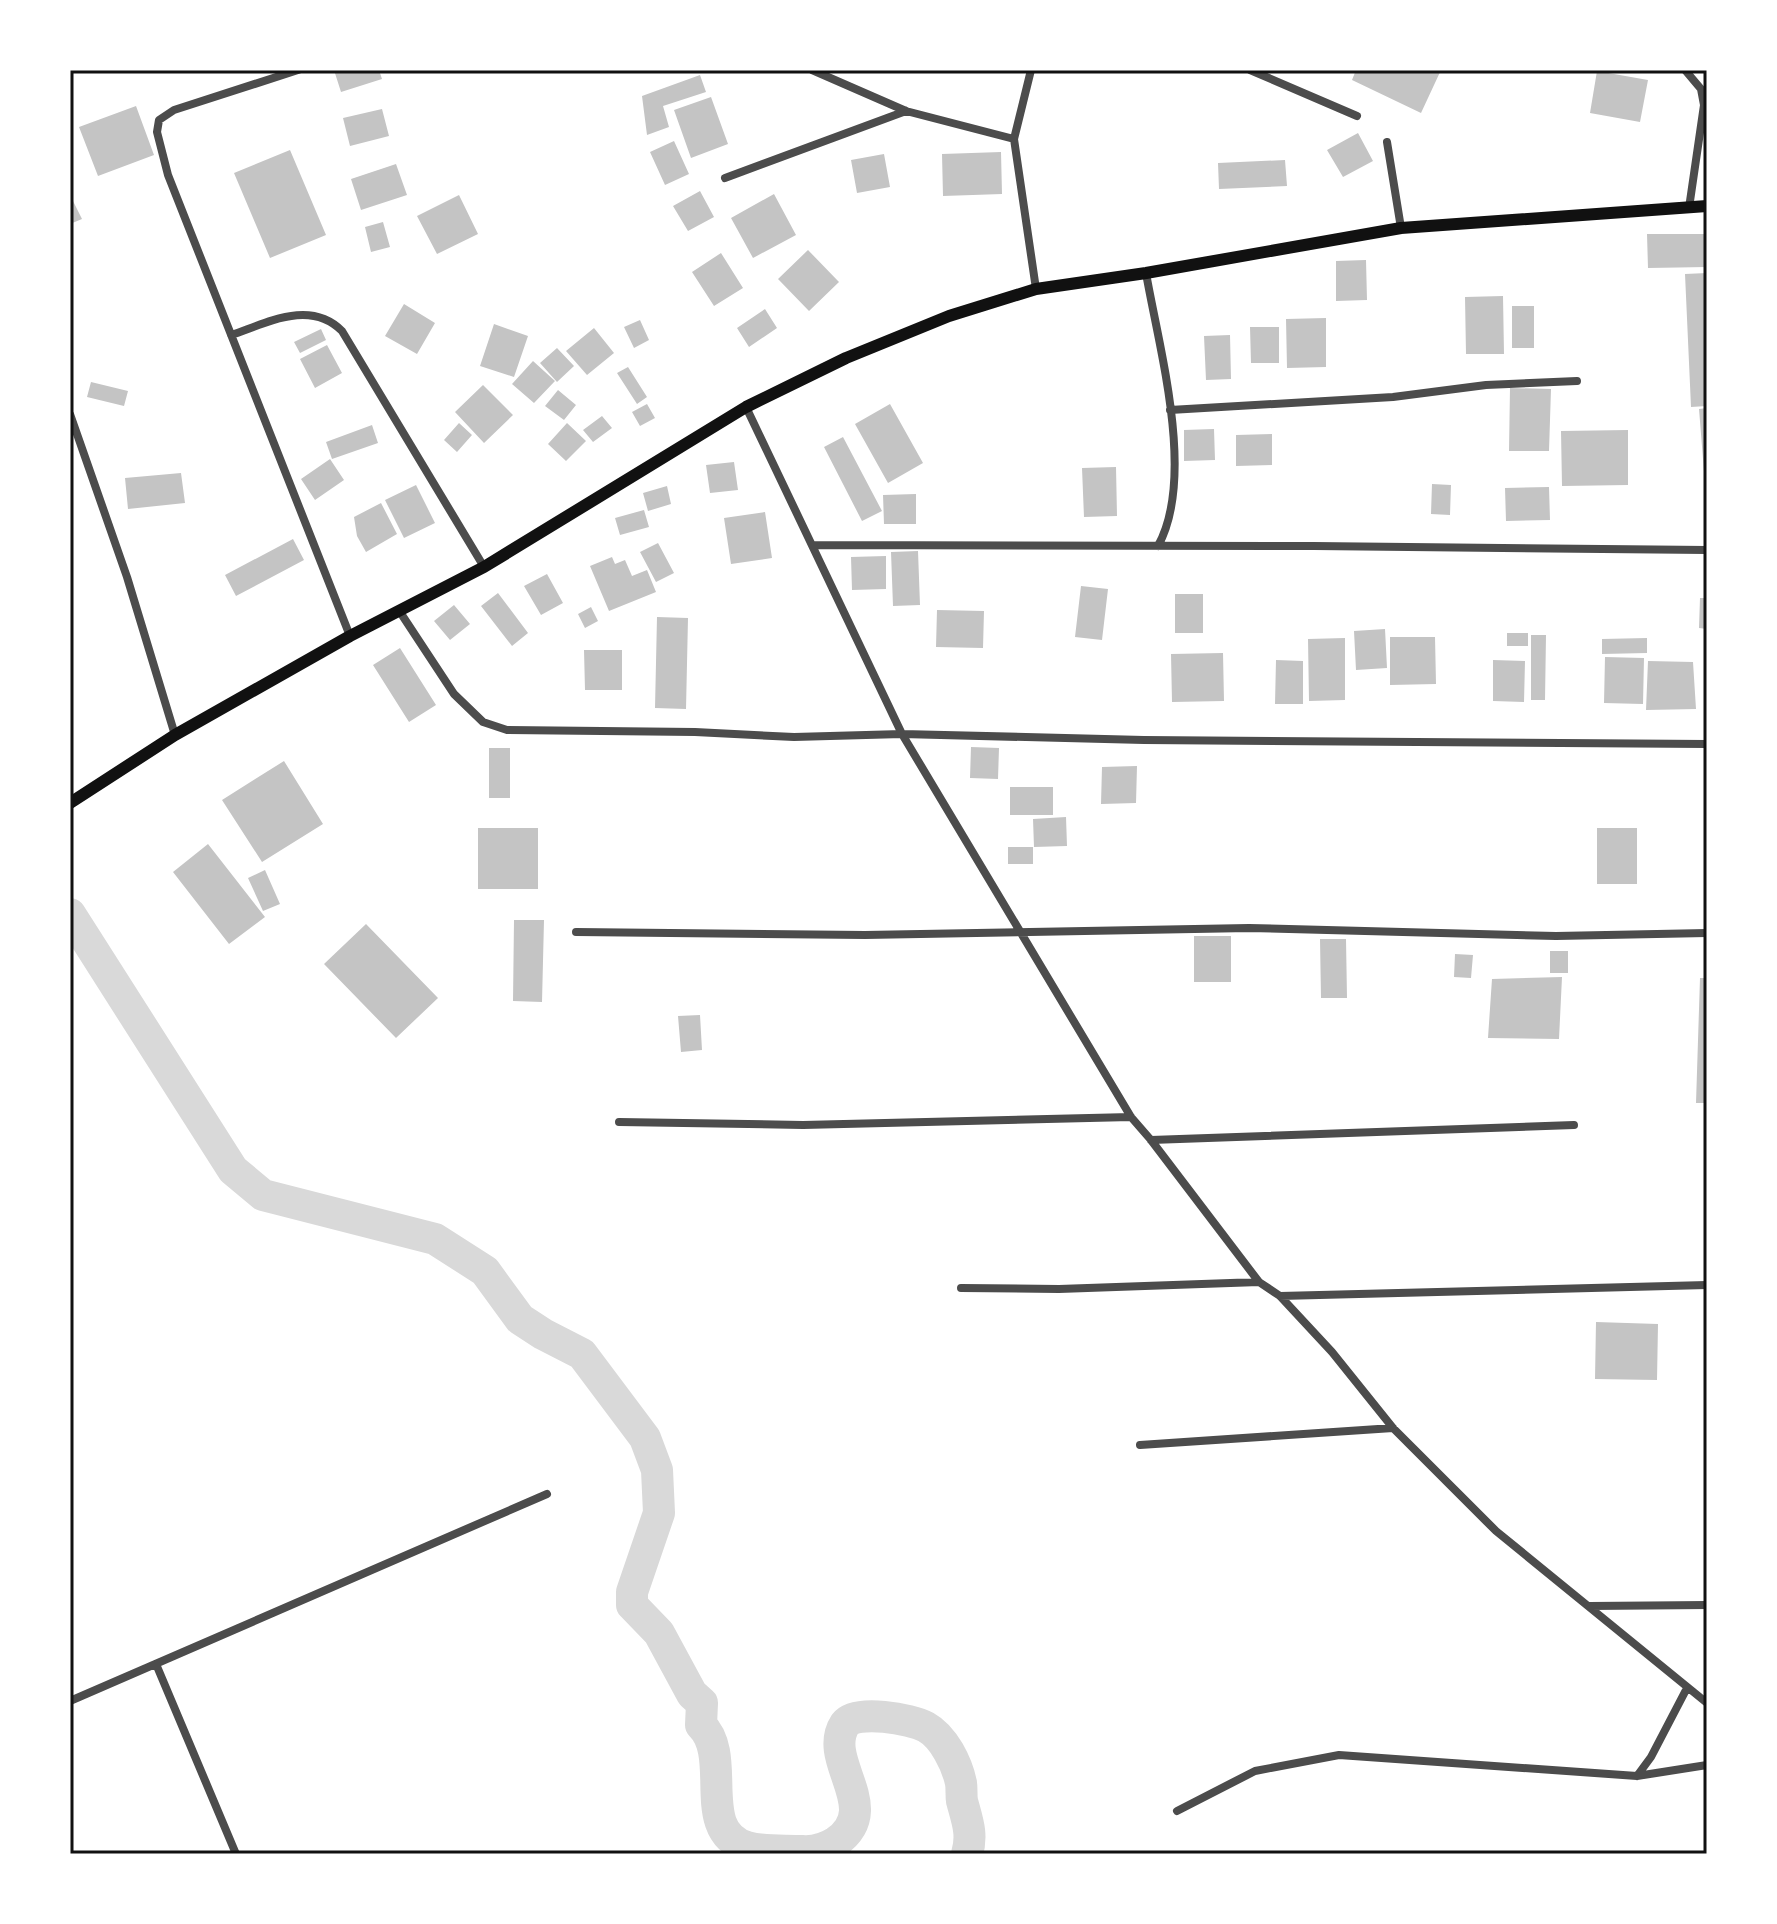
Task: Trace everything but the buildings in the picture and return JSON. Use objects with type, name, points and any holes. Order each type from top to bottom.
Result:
[{"type":"main road","points":[[70,803],[175,735],[350,636],[484,567],[746,407],[846,358],[920,328],[1036,289],[1401,228],[1707,206]]},
{"type":"street","points":[[298,70],[174,110],[159,120],[157,132],[168,175],[350,636]]},
{"type":"street","points":[[812,70],[906,111],[1014,139]]},
{"type":"street","points":[[1031,70],[1014,139],[1036,289]]},
{"type":"street","points":[[1250,70],[1357,116]]},
{"type":"street","points":[[1685,70],[1701,89],[1704,105],[1689,208]]},
{"type":"street","points":[[725,178],[906,111]]},
{"type":"street","points":[[1387,142],[1401,228]]},
{"type":"street","points":[[1146,273],[1170,410],[1175,476],[1165,532],[1158,546]]},
{"type":"street","points":[[231,335],[295,314],[319,315],[342,331],[484,567]]},
{"type":"street","points":[[1170,410],[1393,397],[1486,385],[1577,381]]},
{"type":"street","points":[[746,407],[902,734],[1131,1117],[1259,1282],[1280,1296],[1332,1352],[1393,1428],[1496,1531],[1707,1703]]},
{"type":"street","points":[[70,414],[127,577],[175,735]]},
{"type":"street","points":[[812,545],[1707,550]]},
{"type":"street","points":[[400,612],[454,694],[483,722],[507,730],[695,732],[794,737],[902,734],[1144,740],[1707,744]]},
{"type":"street","points":[[576,932],[732,935],[1249,928],[1556,936],[1707,933]]},
{"type":"street","points":[[619,1122],[803,1125],[1131,1117]]},
{"type":"street","points":[[1151,1140],[1574,1125]]},
{"type":"street","points":[[961,1288],[1059,1289],[1259,1282]]},
{"type":"street","points":[[1280,1296],[1707,1285]]},
{"type":"street","points":[[1140,1445],[1393,1428]]},
{"type":"street","points":[[70,1701],[547,1494]]},
{"type":"street","points":[[1590,1606],[1707,1605]]},
{"type":"street","points":[[156,1664],[236,1854]]},
{"type":"street","points":[[1637,1776],[1651,1757],[1687,1688]]},
{"type":"street","points":[[1177,1811],[1255,1771],[1339,1755],[1637,1776],[1707,1765]]},
{"type":"waterway","points":[[70,914],[233,1170],[263,1195],[435,1239],[485,1271],[520,1319],[582,1354],[645,1438],[657,1470],[659,1513],[632,1592],[632,1605],[659,1633],[692,1694],[702,1703],[701,1725],[715,1755],[718,1810],[722,1826],[731,1838],[760,1850],[807,1851],[836,1842],[849,1829],[855,1814],[854,1799],[840,1753],[840,1738],[845,1724],[851,1719],[872,1716],[909,1721],[926,1727],[933,1731],[949,1752],[961,1783],[969,1833],[967,1854]]}]
